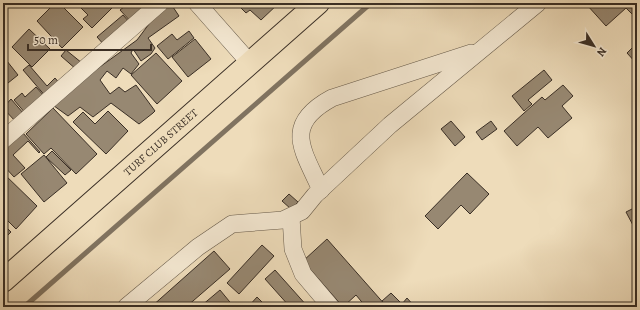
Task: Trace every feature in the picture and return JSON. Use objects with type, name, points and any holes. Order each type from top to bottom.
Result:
[{"type":"main road","name":"TURF CLUB STREET","points":[[3,281],[318,3]]},
{"type":"street","points":[[3,140],[160,3]]},
{"type":"street","points":[[197,3],[250,63]]},
{"type":"street","points":[[126,307],[198,247],[232,224],[276,221],[291,217],[302,211],[321,190],[390,125],[538,3]]},
{"type":"street","points":[[321,190],[301,146],[300,131],[309,115],[320,105],[332,98],[481,50]]},
{"type":"street","points":[[291,217],[293,249],[303,274],[331,307]]},
{"type":"building","points":[[55,3],[59,3],[83,27],[62,48],[37,21]]},
{"type":"building","points":[[76,3],[117,3],[92,28],[83,19],[88,15]]},
{"type":"building","points":[[129,3],[155,3],[132,23],[120,10]]},
{"type":"building","points":[[236,3],[279,3],[261,20],[250,10],[246,13]]},
{"type":"building","points":[[589,3],[637,3],[637,19],[626,8],[606,26],[587,5]]},
{"type":"building","points":[[171,4],[179,16],[148,38],[155,48],[151,54],[141,61],[133,49],[131,53],[139,64],[131,74],[123,68],[116,78],[107,71],[100,80],[110,94],[119,87],[125,92],[136,85],[155,111],[153,113],[139,124],[111,103],[93,117],[80,107],[68,116],[50,103],[137,40],[155,16]]},
{"type":"building","points":[[123,15],[131,24],[105,46],[97,37]]},
{"type":"building","points":[[29,29],[50,49],[32,67],[12,47]]},
{"type":"building","points":[[189,31],[194,38],[168,59],[157,46],[172,34],[177,40]]},
{"type":"building","points":[[195,39],[211,59],[188,77],[172,57]]},
{"type":"building","points":[[637,43],[637,64],[627,53]]},
{"type":"building","points":[[66,50],[82,63],[77,70],[61,56]]},
{"type":"building","points":[[156,53],[182,81],[157,104],[131,75]]},
{"type":"building","points":[[3,56],[18,75],[3,87]]},
{"type":"building","points":[[29,65],[47,86],[55,78],[61,85],[47,98],[23,70]]},
{"type":"building","points":[[544,70],[552,80],[528,100],[532,104],[524,111],[512,96]]},
{"type":"building","points":[[563,85],[573,96],[562,106],[572,118],[548,138],[538,127],[517,146],[504,131],[542,97],[545,100]]},
{"type":"building","points":[[36,87],[45,97],[26,114],[14,100],[22,93],[25,97]]},
{"type":"building","points":[[11,99],[24,114],[16,122],[3,108]]},
{"type":"building","points":[[53,108],[97,154],[76,174],[51,148],[44,154],[26,134]]},
{"type":"building","points":[[108,111],[128,131],[106,154],[73,122],[83,112],[95,124]]},
{"type":"building","points":[[451,121],[465,137],[455,146],[441,129]]},
{"type":"building","points":[[491,121],[497,129],[482,140],[476,132]]},
{"type":"building","points":[[23,133],[40,152],[39,153],[28,141],[13,155],[25,168],[14,177],[3,165],[3,151]]},
{"type":"building","points":[[52,151],[71,170],[65,175],[46,157]]},
{"type":"building","points":[[44,155],[67,183],[44,202],[21,174]]},
{"type":"building","points":[[3,173],[37,206],[16,229],[3,216]]},
{"type":"building","points":[[467,173],[489,194],[470,214],[461,205],[438,229],[425,216]]},
{"type":"building","points":[[289,194],[298,202],[291,209],[282,201]]},
{"type":"building","points":[[636,207],[637,228],[635,229],[626,212]]},
{"type":"building","points":[[3,224],[11,232],[3,240]]},
{"type":"building","points":[[327,239],[387,307],[366,307],[356,295],[343,307],[303,261]]},
{"type":"building","points":[[262,245],[274,256],[239,294],[227,283]]},
{"type":"building","points":[[214,251],[230,269],[186,307],[151,307]]},
{"type":"building","points":[[275,270],[308,307],[290,307],[265,279]]},
{"type":"building","points":[[220,290],[234,307],[201,307],[201,306]]},
{"type":"building","points":[[391,293],[402,304],[407,298],[415,307],[388,307],[382,301]]},
{"type":"building","points":[[257,297],[267,307],[248,307]]},
{"type":"waterway","points":[[24,307],[371,3]]}]
